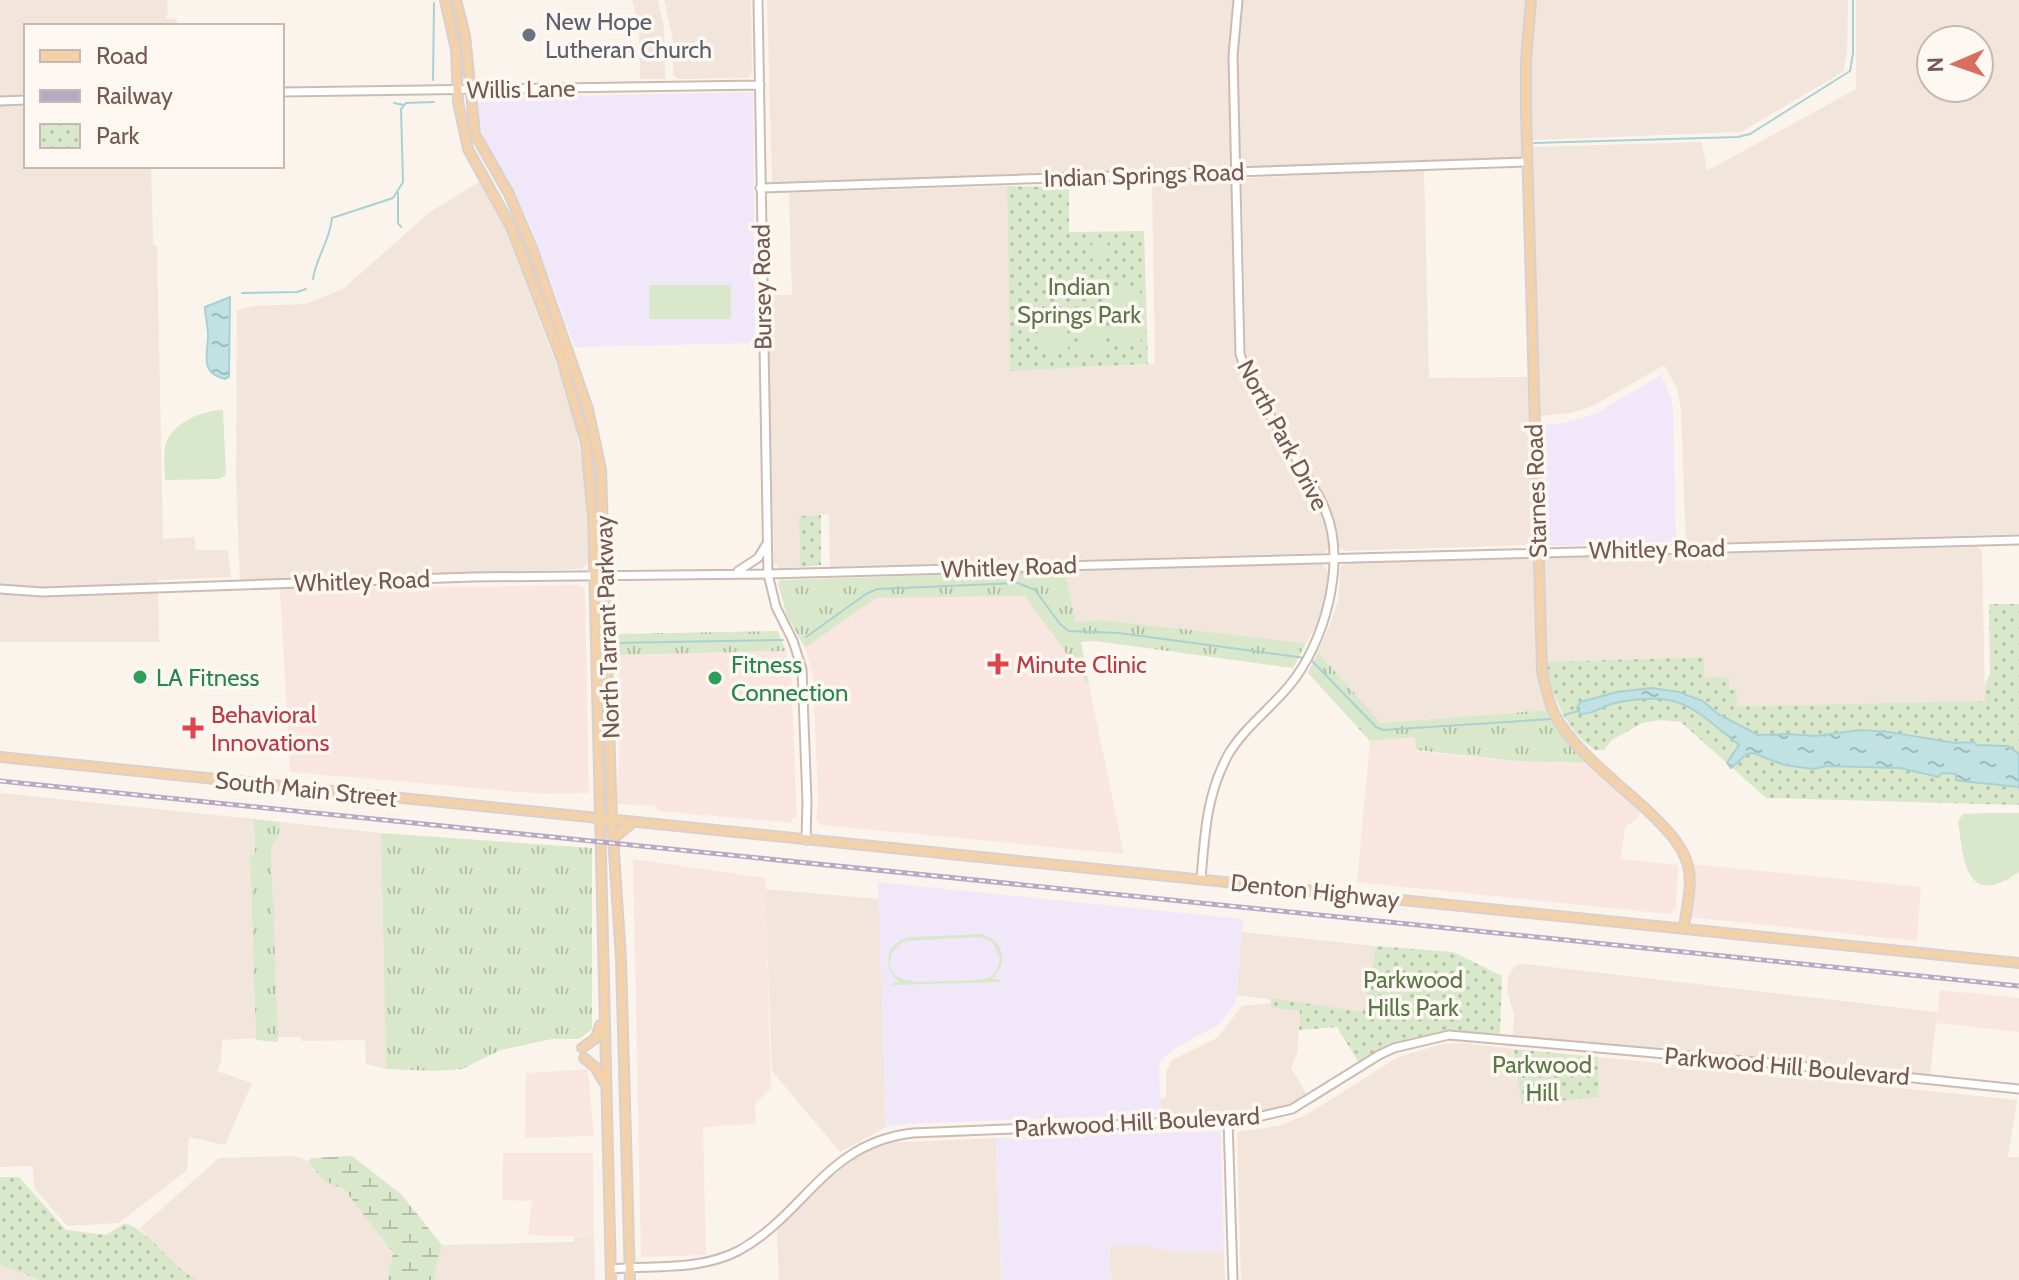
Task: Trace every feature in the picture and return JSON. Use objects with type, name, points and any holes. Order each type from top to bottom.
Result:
[{"type":"main road","name":"North Tarrant Parkway","points":[[445,0],[456,50],[462,126],[468,149],[511,227],[562,360],[577,407],[589,470],[611,1280]]},
{"type":"main road","name":"North Tarrant Parkway","points":[[456,0],[465,35],[475,134],[519,215],[588,409],[601,469],[612,821],[621,959],[630,1280]]},
{"type":"main road","name":"Starnes Road","points":[[1531,0],[1526,61],[1527,162],[1541,664],[1552,709],[1560,723],[1584,751],[1673,837],[1688,867],[1689,889],[1684,928]]},
{"type":"main road","points":[[595,653],[608,653]]},
{"type":"main road","points":[[597,713],[610,713]]},
{"type":"main road","name":"South Main Street","points":[[0,757],[612,821]]},
{"type":"main road","name":"Denton Highway","points":[[612,821],[2019,963]]},
{"type":"main road","points":[[613,839],[632,823]]},
{"type":"main road","points":[[582,1048],[596,1038],[603,1013]]},
{"type":"main road","points":[[584,1058],[597,1069],[605,1088]]},
{"type":"street","name":"Bursey Road","points":[[758,0],[768,574],[776,607],[793,641],[802,669],[806,840]]},
{"type":"street","name":"North Park Drive","points":[[1201,879],[1207,809],[1216,780],[1236,743],[1297,675],[1330,604],[1333,557],[1325,508],[1241,361],[1233,56],[1238,0]]},
{"type":"street","name":"Willis Lane","points":[[284,92],[760,85]]},
{"type":"street","points":[[0,101],[24,100]]},
{"type":"street","name":"Indian Springs Road","points":[[760,188],[1527,162]]},
{"type":"street","points":[[734,573],[758,558],[769,539]]},
{"type":"street","name":"Whitley Road","points":[[0,589],[42,592],[566,574],[768,574],[2019,540]]},
{"type":"street","name":"Parkwood Hill Boulevard","points":[[611,1269],[690,1265],[738,1250],[760,1235],[840,1162],[883,1138],[913,1133],[1249,1119],[1292,1109],[1379,1055],[1406,1044],[1449,1035],[2019,1089]]},
{"type":"street","points":[[1228,1120],[1233,1280]]},
{"type":"shaded area","points":[[0,0],[167,0],[168,13],[165,18],[177,20],[177,24],[24,24],[24,168],[151,168],[153,245],[157,246],[163,539],[195,537],[195,550],[228,550],[231,577],[158,580],[159,642],[0,642]]},
{"type":"shaded area","points":[[632,0],[658,0],[664,28],[665,79],[640,79],[639,30]]},
{"type":"shaded area","points":[[664,0],[751,0],[752,73],[748,78],[677,79],[673,75],[673,40]]},
{"type":"shaded area","points":[[767,0],[1527,0],[1521,61],[1523,153],[1519,159],[772,184]]},
{"type":"shaded area","points":[[1535,0],[1848,0],[1847,54],[1843,72],[1741,132],[1532,140],[1530,79]]},
{"type":"shaded area","points":[[1856,0],[2019,0],[2019,534],[1686,544],[1681,410],[1677,388],[1664,365],[1593,406],[1571,413],[1540,416],[1533,147],[1702,142],[1707,171],[1856,89]]},
{"type":"shaded area","points":[[753,92],[755,343],[575,347],[530,225],[486,142],[479,122],[478,104],[484,98]]},
{"type":"shaded area","points":[[1424,170],[1429,378],[1529,377],[1532,539],[1525,545],[1345,551],[1338,546],[1329,508],[1246,364],[1242,184],[1247,178]]},
{"type":"shaded area","points":[[1226,179],[1232,183],[1235,351],[1238,368],[1311,490],[1325,521],[1330,547],[1323,553],[830,567],[829,514],[799,516],[800,567],[779,568],[774,563],[767,295],[792,295],[789,193],[1007,186],[1010,371],[1155,364],[1152,181]]},
{"type":"shaded area","points":[[479,182],[505,228],[572,407],[585,479],[588,563],[581,569],[240,581],[236,480],[237,310],[254,306],[305,304],[343,289],[430,212]]},
{"type":"shaded area","points":[[1661,375],[1671,397],[1673,411],[1676,542],[1544,546],[1540,425],[1595,414]]},
{"type":"shaded area","points":[[1978,547],[1982,551],[1985,701],[1736,706],[1736,689],[1705,678],[1704,657],[1546,662],[1544,563],[1547,558]]},
{"type":"shaded area","points":[[1533,561],[1536,666],[1541,696],[1548,710],[1381,723],[1318,652],[1339,598],[1340,568],[1345,563]]},
{"type":"shaded area","points":[[1321,564],[1328,571],[1327,592],[1320,620],[1306,643],[1103,620],[1076,622],[1065,571]]},
{"type":"shaded area","points":[[580,585],[585,590],[589,793],[544,794],[290,772],[280,589]]},
{"type":"shaded area","points":[[1025,595],[1089,685],[1124,854],[821,825],[816,821],[818,801],[813,675],[805,648],[876,598]]},
{"type":"shaded area","points":[[786,651],[791,672],[797,818],[792,818],[792,823],[616,804],[618,654]]},
{"type":"shaded area","points":[[1415,737],[1416,751],[1517,761],[1588,763],[1641,812],[1625,827],[1621,859],[1678,865],[1676,908],[1669,914],[1357,882],[1370,741]]},
{"type":"shaded area","points":[[0,793],[254,819],[255,854],[250,855],[256,1038],[222,1040],[217,1071],[252,1083],[225,1145],[189,1137],[187,1170],[119,1223],[67,1226],[34,1188],[33,1166],[0,1167]]},
{"type":"shaded area","points":[[280,822],[381,833],[386,1069],[366,1064],[365,1040],[301,1041],[301,1037],[277,1037],[271,848],[279,835]]},
{"type":"shaded area","points":[[633,859],[765,878],[771,1088],[755,1104],[756,1124],[703,1127],[706,1255],[641,1257]]},
{"type":"shaded area","points":[[1693,864],[1921,887],[1917,941],[1691,917]]},
{"type":"shaded area","points":[[878,882],[1243,919],[1236,1003],[1218,1025],[1177,1047],[1159,1062],[1161,1114],[886,1127]]},
{"type":"shaded area","points":[[765,889],[879,899],[886,1127],[840,1152],[772,1071]]},
{"type":"shaded area","points":[[1242,932],[1376,946],[1363,1012],[1236,995]]},
{"type":"shaded area","points":[[1516,965],[1937,1012],[1930,1077],[1513,1035],[1514,1014],[1507,991],[1508,976]]},
{"type":"shaded area","points":[[1940,990],[2019,998],[2019,1032],[1936,1023]]},
{"type":"shaded area","points":[[1271,1003],[1272,1008],[1300,1011],[1297,1053],[1291,1068],[1308,1096],[1282,1108],[1247,1114],[1161,1114],[1160,1099],[1166,1098],[1166,1072],[1172,1060],[1217,1038],[1242,1006]]},
{"type":"shaded area","points":[[1442,1044],[1514,1049],[1521,1103],[1599,1097],[1598,1057],[2017,1100],[2008,1157],[2019,1157],[2019,1280],[1241,1280],[1237,1132],[1278,1126],[1306,1115],[1398,1057]]},
{"type":"shaded area","points":[[588,1069],[594,1136],[525,1138],[526,1073]]},
{"type":"shaded area","points":[[1221,1131],[1224,1250],[1191,1252],[1150,1246],[1109,1246],[1111,1280],[1001,1280],[996,1138]]},
{"type":"shaded area","points":[[996,1138],[1001,1280],[779,1280],[777,1231],[859,1154],[884,1143]]},
{"type":"shaded area","points":[[503,1153],[593,1153],[594,1237],[528,1235],[532,1201],[502,1200]]},
{"type":"shaded area","points":[[294,1156],[308,1161],[325,1181],[344,1189],[375,1229],[393,1254],[387,1280],[198,1280],[185,1275],[140,1228],[219,1158]]},
{"type":"shaded area","points":[[574,1237],[594,1237],[595,1280],[433,1280],[442,1245],[574,1242]]},
{"type":"shaded area","points":[[1109,1246],[1150,1246],[1191,1252],[1224,1250],[1225,1280],[1111,1280]]},
{"type":"shaded area","points":[[0,1265],[11,1269],[41,1280],[0,1280]]},
{"type":"green space","name":"Indian Springs Park","points":[[1007,186],[1069,187],[1069,232],[1144,231],[1148,364],[1010,371]]},
{"type":"green space","points":[[1092,239],[1108,240],[1106,264],[1093,265]]},
{"type":"green space","points":[[649,285],[731,285],[731,319],[649,319]]},
{"type":"green space","points":[[1112,287],[1140,287],[1141,341],[1113,342]]},
{"type":"green space","points":[[1102,311],[1103,351],[1078,351],[1077,312]]},
{"type":"green space","points":[[1042,312],[1067,312],[1068,351],[1043,352]]},
{"type":"green space","points":[[223,410],[226,475],[220,479],[165,480],[165,447],[173,431],[197,415]]},
{"type":"green space","points":[[821,515],[821,565],[800,567],[799,516]]},
{"type":"green space","points":[[1065,571],[1076,622],[1103,620],[1306,643],[1293,668],[1095,641],[1081,642],[1089,685],[1025,596],[876,598],[805,648],[787,616],[778,584],[780,580]]},
{"type":"green space","points":[[1989,604],[2019,604],[2019,805],[1766,798],[1681,722],[1661,720],[1642,723],[1612,740],[1604,750],[1595,750],[1568,723],[1552,688],[1546,662],[1704,657],[1705,678],[1729,677],[1729,689],[1736,689],[1737,706],[1985,701],[1985,684],[1990,675]]},
{"type":"green space","points":[[778,631],[786,651],[613,655],[613,634]]},
{"type":"green space","points":[[1318,652],[1381,723],[1548,710],[1571,745],[1588,763],[1517,761],[1416,750],[1415,737],[1370,741],[1308,673]]},
{"type":"green space","points":[[2019,813],[2019,872],[1988,886],[1978,883],[1971,876],[1958,821],[1963,814]]},
{"type":"green space","points":[[254,819],[280,822],[279,835],[271,848],[278,1042],[256,1040],[250,855],[255,854]]},
{"type":"green space","points":[[381,833],[592,848],[592,1029],[579,1039],[552,1039],[501,1050],[462,1069],[386,1069]]},
{"type":"green space","points":[[982,934],[989,937],[1002,953],[1001,966],[992,979],[1000,979],[1000,982],[892,985],[899,982],[893,976],[888,962],[891,949],[896,943],[911,937]],"holes":[[[981,937],[993,943],[1000,958],[999,964],[993,975],[987,978],[928,982],[907,980],[893,972],[890,964],[892,952],[904,941]]]},
{"type":"green space","name":"Parkwood Hills Park","points":[[1376,946],[1453,952],[1502,976],[1500,1034],[1459,1032],[1427,1035],[1396,1044],[1359,1063],[1337,1027],[1299,1030],[1300,1011],[1272,1008],[1270,998],[1363,1012]]},
{"type":"green space","name":"Parkwood Hill","points":[[1514,1049],[1598,1057],[1599,1097],[1521,1104]]},
{"type":"green space","points":[[352,1156],[401,1194],[442,1245],[433,1280],[387,1280],[393,1253],[344,1189],[324,1181],[308,1161],[312,1158]]},
{"type":"green space","points":[[0,1177],[19,1177],[66,1230],[106,1235],[125,1223],[136,1228],[179,1268],[198,1280],[41,1280],[0,1265]]},
{"type":"water","points":[[230,297],[229,377],[225,379],[208,368],[205,307]]},
{"type":"water","points":[[1652,688],[1679,692],[1703,701],[1718,714],[1758,735],[1815,736],[1861,730],[1955,743],[2008,746],[2019,754],[2019,787],[1961,781],[1956,780],[1956,774],[1942,773],[1938,777],[1900,768],[1826,766],[1814,769],[1784,765],[1753,753],[1747,754],[1731,768],[1727,763],[1739,745],[1683,704],[1670,700],[1637,699],[1585,714],[1580,714],[1577,708],[1580,702],[1617,692]]},
{"type":"waterway","points":[[1534,143],[1738,137],[1750,134],[1850,71],[1853,0]]},
{"type":"waterway","points":[[433,80],[434,3]]},
{"type":"waterway","points":[[313,279],[332,218],[393,198],[403,182],[401,109],[406,103],[434,102]]},
{"type":"waterway","points":[[394,103],[404,105]]},
{"type":"waterway","points":[[398,193],[398,223],[401,227]]},
{"type":"waterway","points":[[242,293],[297,292],[306,289]]},
{"type":"waterway","points":[[806,637],[877,589],[1018,583],[1035,590],[1060,624],[1069,631],[1119,633],[1305,658]]},
{"type":"waterway","points":[[614,643],[783,640]]},
{"type":"waterway","points":[[1311,660],[1376,727],[1383,730],[1552,719]]},
{"type":"waterway","points":[[1564,715],[1578,711]]},
{"type":"railway","points":[[0,781],[2019,986]]},
{"type":"place","name":"New Hope Lutheran Church","points":[[529,35]]},
{"type":"place","name":"Minute Clinic","points":[[998,664]]},
{"type":"place","name":"LA Fitness","points":[[140,677]]},
{"type":"place","name":"Fitness Connection","points":[[715,678]]},
{"type":"place","name":"Behavioral Innovations","points":[[193,728]]}]
